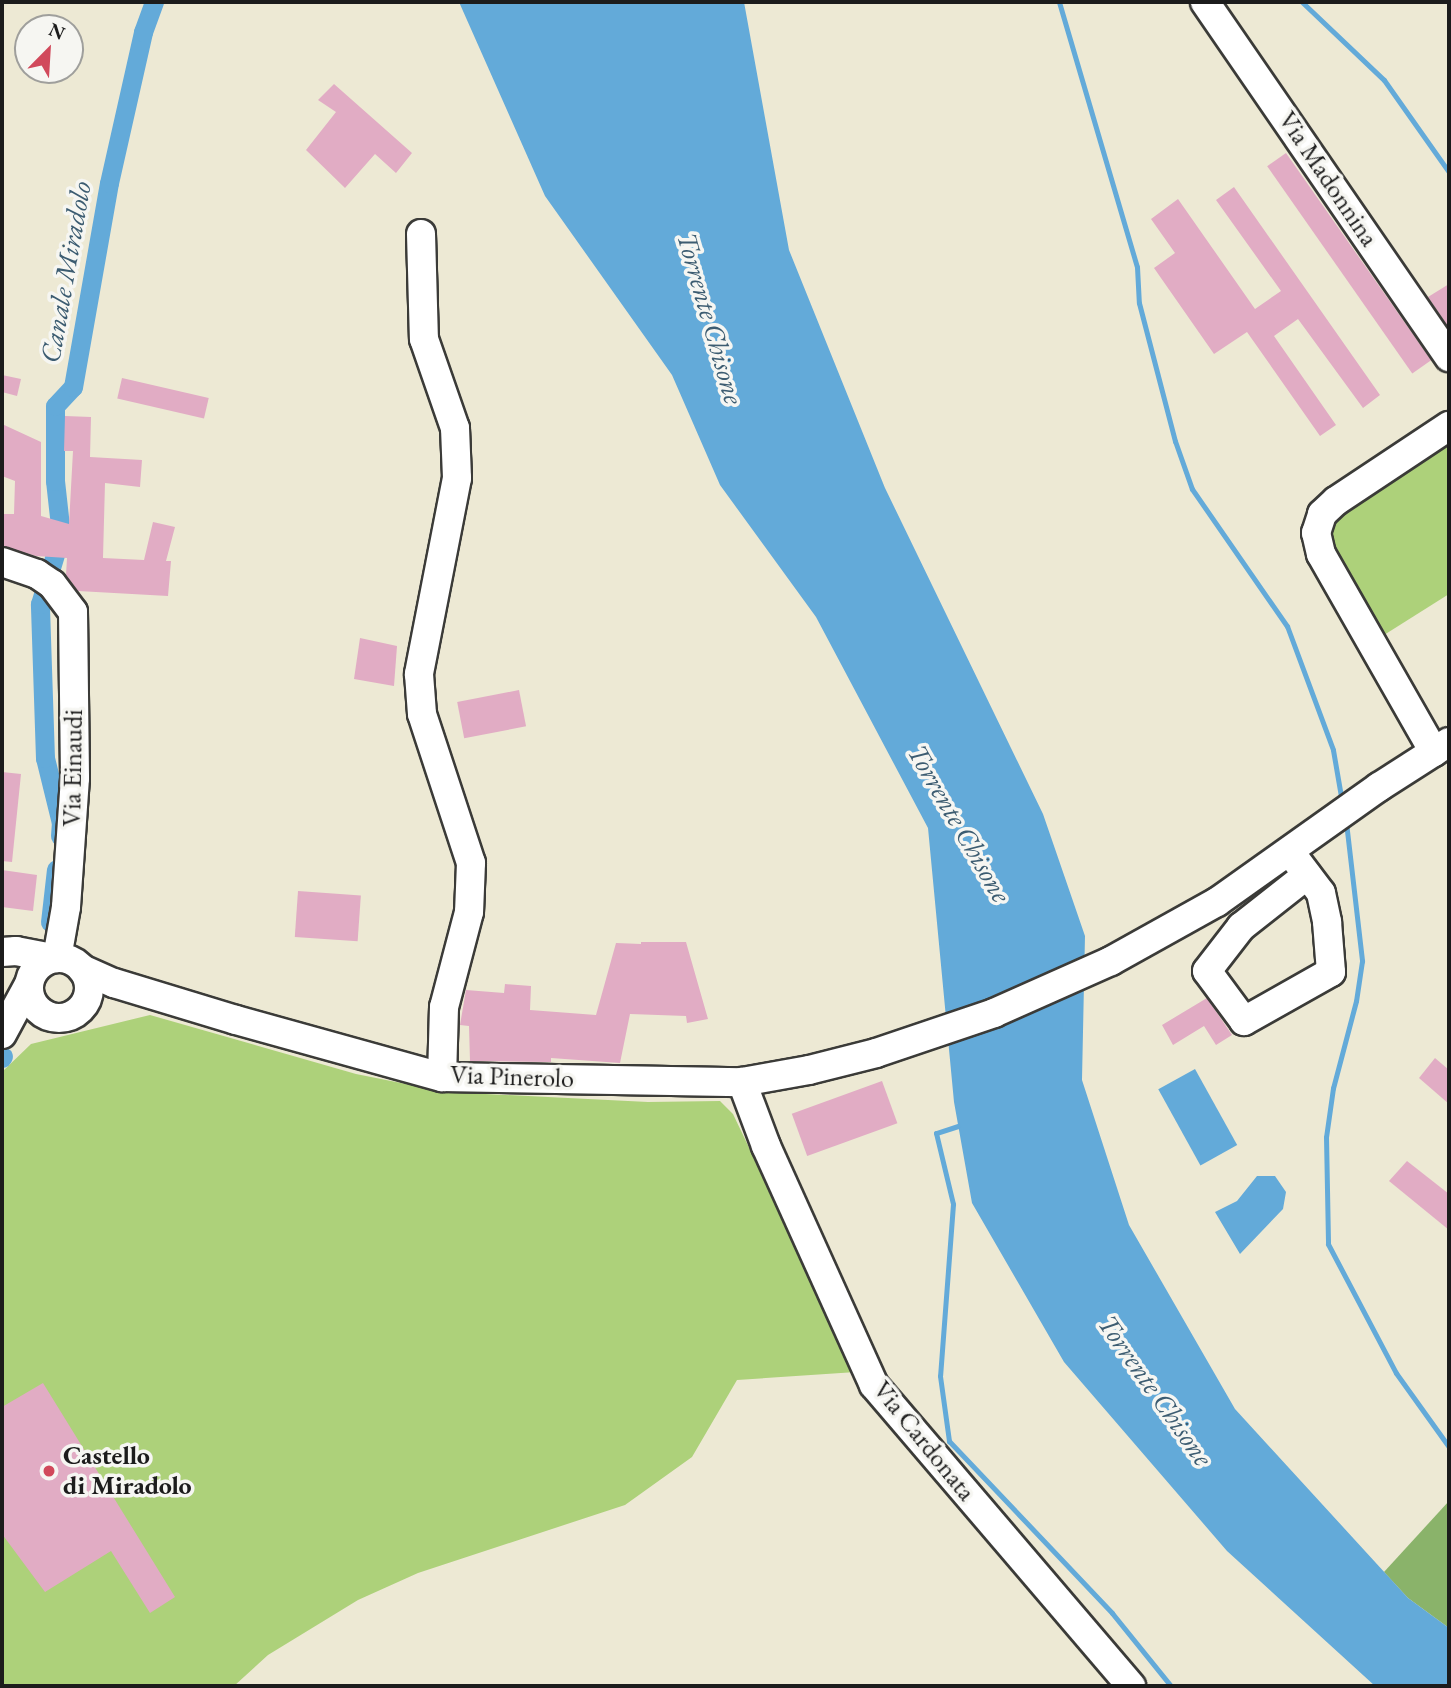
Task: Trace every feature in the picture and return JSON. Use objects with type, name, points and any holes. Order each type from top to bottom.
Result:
[{"type":"street","name":"Via Madonnina","points":[[1205,2],[1449,357]]},
{"type":"street","points":[[421,234],[424,339],[454,428],[457,478],[419,674],[422,714],[471,863],[469,912],[444,1007],[442,1077]]},
{"type":"street","points":[[1442,747],[1321,554],[1316,533],[1322,514],[1336,501],[1449,426]]},
{"type":"street","name":"Via Einaudi","points":[[2,562],[44,579],[73,612],[75,778],[66,906],[55,958]]},
{"type":"street","name":"Via Pinerolo","points":[[82,969],[156,996],[442,1077],[742,1082],[809,1070],[876,1053],[994,1013],[1111,961],[1217,902],[1378,786],[1442,747]]},
{"type":"street","points":[[1299,845],[1307,875],[1321,893],[1327,922],[1331,972],[1244,1021],[1207,971],[1241,927],[1307,875]]},
{"type":"street","points":[[2,952],[16,951],[70,959],[82,969],[89,987],[88,997],[75,1013],[56,1018],[47,1015],[33,1004],[29,983],[2,958]]},
{"type":"street","points":[[2,1037],[38,966],[55,958]]},
{"type":"street","name":"Via Pinerolo","points":[[75,1013],[105,1001],[156,996]]},
{"type":"street","points":[[2,1037],[47,1015]]},
{"type":"street","name":"Via Cardonata","points":[[742,1082],[766,1146],[874,1385],[1131,1686]]},
{"type":"green space","points":[[1449,438],[1449,594],[1384,635],[1328,535],[1331,520]]},
{"type":"green space","name":"Castello di Miradolo","points":[[150,1015],[356,1074],[446,1092],[648,1102],[720,1101],[733,1114],[856,1372],[737,1380],[692,1457],[625,1505],[418,1573],[358,1600],[268,1655],[234,1686],[2,1686],[2,1072],[31,1044]]},
{"type":"green space","points":[[1449,1501],[1449,1628],[1408,1598],[1384,1572]]},
{"type":"water","name":"Torrente Chisone","points":[[459,2],[744,2],[789,250],[885,488],[1043,814],[1085,936],[1082,1080],[1129,1225],[1235,1409],[1408,1598],[1449,1628],[1449,1686],[1375,1686],[1227,1551],[1064,1362],[972,1203],[954,1102],[928,828],[816,617],[720,485],[672,375],[545,196]]},
{"type":"water","points":[[1195,1069],[1237,1145],[1200,1165],[1158,1089]]},
{"type":"water","points":[[1257,1176],[1275,1176],[1286,1192],[1283,1209],[1240,1254],[1215,1212],[1237,1201]]},
{"type":"building","points":[[334,84],[412,153],[396,173],[375,154],[345,188],[306,150],[336,112],[318,100]]},
{"type":"building","points":[[1286,153],[1431,360],[1412,373],[1267,166]]},
{"type":"building","points":[[1234,187],[1380,395],[1363,408],[1298,319],[1274,336],[1336,425],[1320,436],[1247,332],[1214,354],[1154,268],[1175,253],[1151,219],[1178,199],[1255,309],[1281,291],[1216,200]]},
{"type":"building","points":[[1449,284],[1449,328],[1428,297]]},
{"type":"building","points":[[2,375],[21,379],[17,396],[2,392]]},
{"type":"building","points":[[122,378],[209,398],[204,418],[117,398]]},
{"type":"building","points":[[65,416],[91,417],[90,457],[142,460],[140,487],[105,483],[103,558],[144,560],[153,522],[175,527],[166,561],[171,561],[168,596],[78,591],[66,575],[67,558],[36,556],[2,546],[2,514],[14,514],[15,481],[2,476],[2,424],[41,442],[41,516],[69,524],[73,451],[64,451]]},
{"type":"building","points":[[360,638],[397,646],[394,686],[354,679]]},
{"type":"building","points":[[519,690],[526,726],[464,738],[457,702]]},
{"type":"building","points":[[2,772],[21,774],[12,862],[2,861]]},
{"type":"building","points":[[2,870],[37,875],[33,911],[2,907]]},
{"type":"building","points":[[298,891],[361,895],[358,941],[295,937]]},
{"type":"building","points":[[686,942],[708,1019],[687,1023],[686,1016],[630,1014],[620,1063],[551,1058],[551,1062],[470,1061],[469,1026],[460,1025],[466,990],[504,993],[505,984],[531,986],[530,1010],[596,1015],[616,943]]},
{"type":"building","points":[[1207,998],[1232,1035],[1216,1045],[1204,1026],[1173,1045],[1162,1025]]},
{"type":"building","points":[[1435,1058],[1449,1070],[1449,1104],[1419,1078]]},
{"type":"building","points":[[882,1081],[897,1123],[807,1156],[792,1114]]},
{"type":"building","points":[[1407,1161],[1449,1194],[1449,1230],[1389,1181]]},
{"type":"building","name":"Castello di Miradolo","points":[[43,1383],[175,1597],[150,1613],[111,1551],[45,1592],[2,1534],[2,1407]]},
{"type":"waterway","name":"Canale Miradolo","points":[[60,836],[61,823],[45,758],[40,604],[61,535],[55,481],[55,406],[73,387],[109,183],[143,32],[154,2]]},
{"type":"waterway","points":[[1059,2],[1137,267],[1139,303],[1175,441],[1192,489],[1287,626],[1333,750],[1342,802]]},
{"type":"waterway","points":[[1302,2],[1384,80],[1449,172]]},
{"type":"waterway","points":[[1346,822],[1362,961],[1356,1001],[1333,1088],[1326,1137],[1328,1244],[1396,1373],[1449,1447]]},
{"type":"waterway","name":"Canale Miradolo","points":[[50,922],[56,869]]},
{"type":"waterway","points":[[958,1126],[936,1133],[953,1204],[940,1376],[949,1441],[1112,1613],[1171,1686]]},
{"type":"place","name":"Castello di Miradolo","points":[[49,1471]]}]
